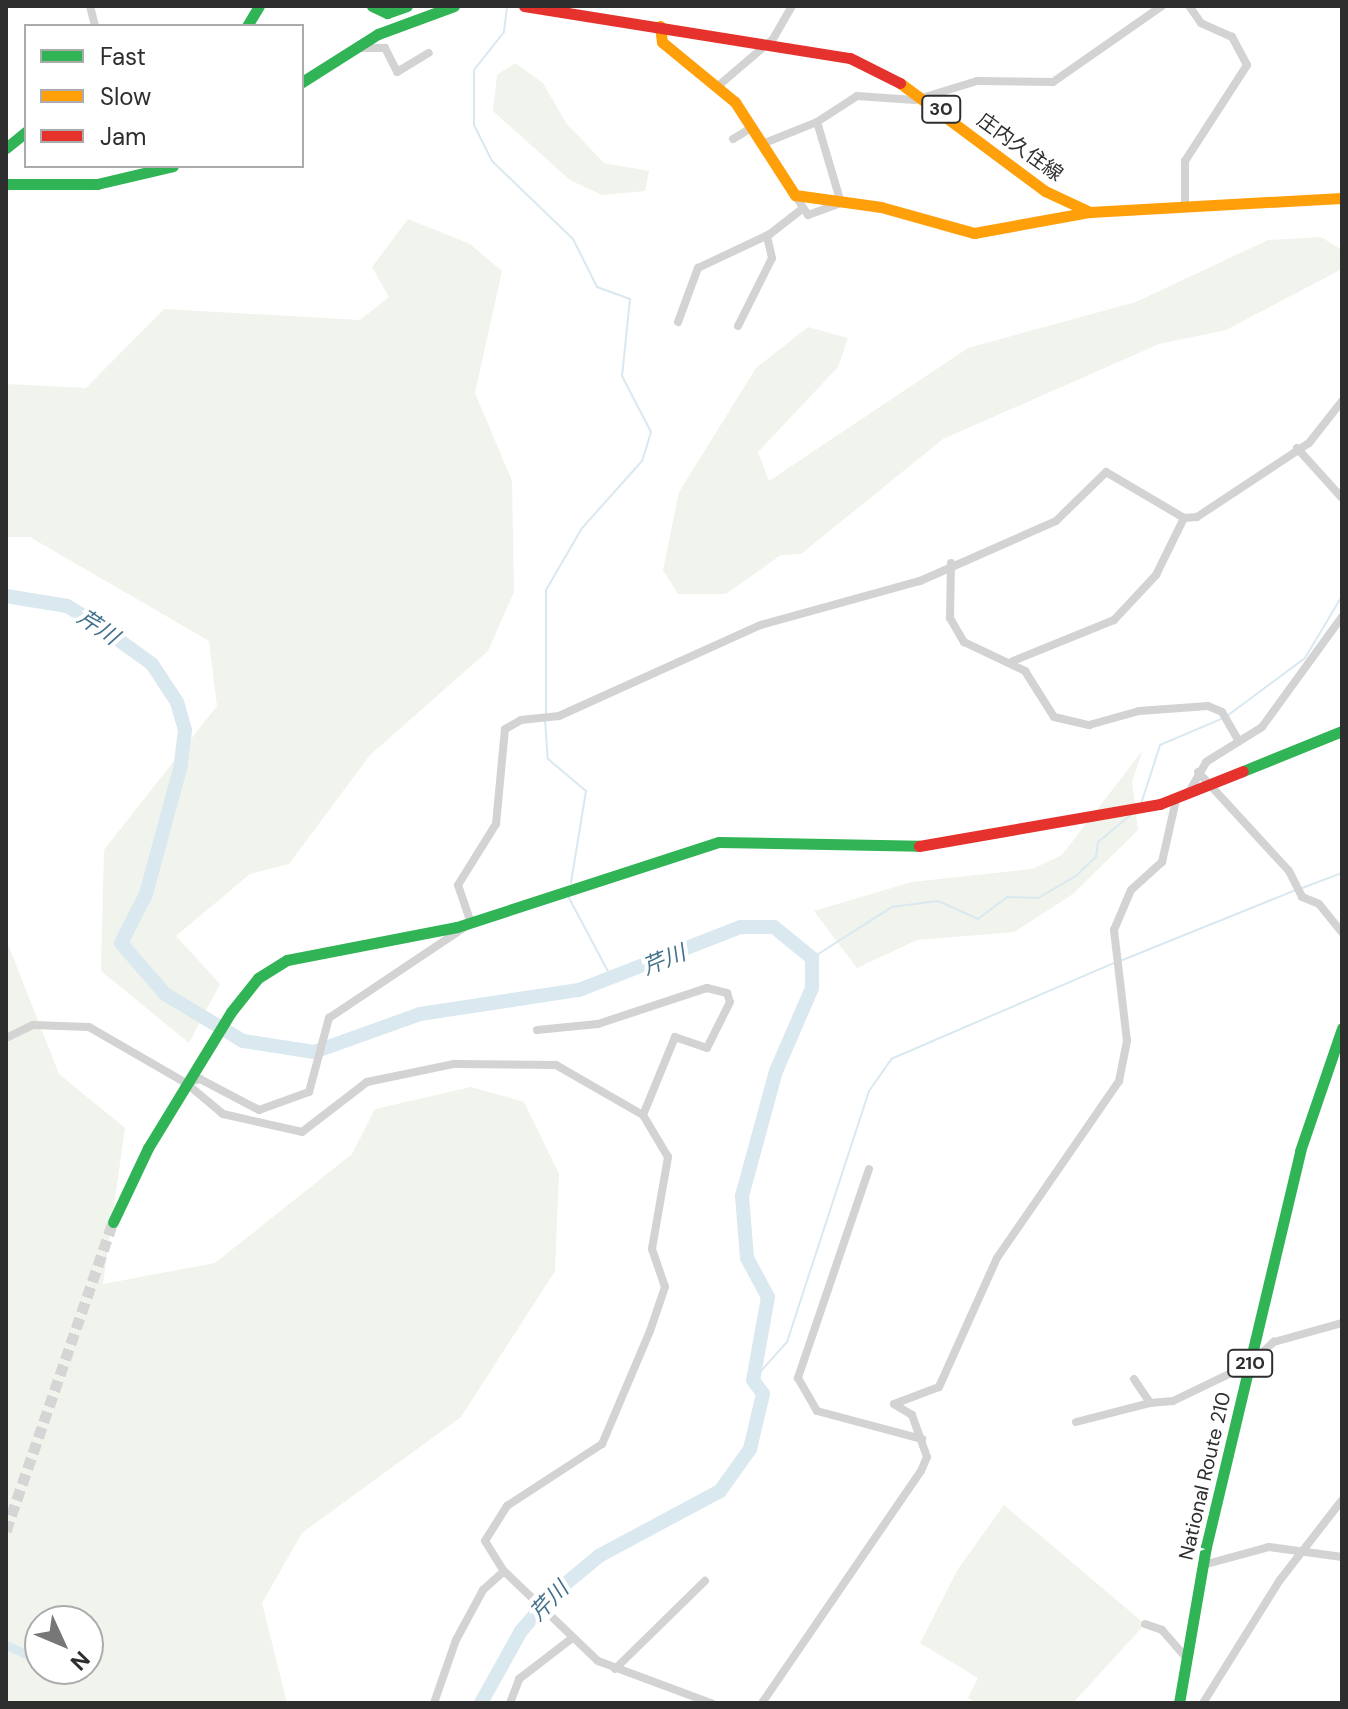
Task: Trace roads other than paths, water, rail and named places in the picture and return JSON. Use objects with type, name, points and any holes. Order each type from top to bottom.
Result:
[{"type":"main road","points":[[248,24],[259,6]]},
{"type":"main road","points":[[372,6],[387,13],[407,6]]},
{"type":"main road","points":[[304,81],[391,28],[454,6]]},
{"type":"main road","name":"庄内久住線","points":[[524,6],[770,42],[850,58],[925,98],[1045,191],[1090,212]]},
{"type":"main road","points":[[660,26],[662,42],[718,86],[751,128],[795,195]]},
{"type":"main road","points":[[6,148],[24,134]]},
{"type":"main road","points":[[6,184],[112,182],[165,168]]},
{"type":"main road","name":"庄内久住線","points":[[795,195],[974,233],[1090,212],[1342,198]]},
{"type":"main road","points":[[113,1222],[189,1079],[250,986],[308,954],[471,923],[708,845],[779,840],[847,849],[897,850],[1076,821],[1170,801],[1342,731]]},
{"type":"main road","name":"National Route 210","points":[[1179,1703],[1202,1565],[1303,1138],[1342,1028]]},
{"type":"street","points":[[718,86],[770,42],[792,6]]},
{"type":"street","points":[[762,144],[817,122],[857,96],[925,98],[977,81],[1053,82],[1162,6]]},
{"type":"street","points":[[1185,209],[1185,161],[1247,65],[1232,37],[1201,23],[1189,6]]},
{"type":"street","points":[[387,13],[391,28]]},
{"type":"street","points":[[354,48],[385,48],[397,72],[429,53]]},
{"type":"street","points":[[801,210],[817,215],[841,203],[817,122]]},
{"type":"street","points":[[733,139],[751,128]]},
{"type":"street","points":[[795,195],[801,210]]},
{"type":"street","points":[[678,322],[693,274],[767,236],[801,210]]},
{"type":"street","points":[[738,326],[772,258],[767,236]]},
{"type":"street","points":[[189,1079],[200,1079],[259,1110],[316,1086],[320,1030],[471,923],[458,885],[496,824],[505,729],[583,706],[690,651],[920,581],[951,563],[1056,521],[1106,472],[1184,518],[1197,517],[1297,448],[1342,401]]},
{"type":"street","points":[[1297,448],[1342,498]]},
{"type":"street","points":[[1013,661],[1114,620],[1156,575],[1184,518]]},
{"type":"street","points":[[951,563],[950,618],[964,642],[1013,661],[1054,717],[1069,724],[1208,706],[1222,712],[1239,741]]},
{"type":"street","points":[[1189,795],[1198,772],[1262,727],[1342,617]]},
{"type":"street","points":[[1198,772],[1289,871],[1302,897],[1319,904],[1342,932]]},
{"type":"street","points":[[762,1703],[908,1496],[927,1457],[912,1415],[894,1404],[939,1387],[997,1258],[1119,1081],[1127,1041],[1114,930],[1131,890],[1162,862],[1170,801]]},
{"type":"street","points":[[537,1030],[598,1024],[707,988],[727,993],[730,1002],[707,1048],[675,1037],[643,1115]]},
{"type":"street","points":[[6,1038],[33,1025],[89,1027],[189,1079],[223,1114],[302,1132],[367,1082],[454,1064],[537,1062],[582,1076],[643,1115],[668,1157],[652,1249],[665,1287],[602,1444],[529,1488],[494,1521],[485,1541],[504,1571],[569,1636],[615,1669],[711,1703]]},
{"type":"street","points":[[869,1169],[798,1378],[817,1411],[922,1439]]},
{"type":"street","points":[[1076,1422],[1187,1396],[1250,1364],[1288,1336],[1342,1323]]},
{"type":"street","points":[[1134,1379],[1150,1403]]},
{"type":"street","points":[[1203,1703],[1302,1549],[1342,1500]]},
{"type":"street","points":[[1202,1565],[1269,1547],[1302,1549],[1342,1557]]},
{"type":"street","points":[[434,1703],[456,1640],[483,1590],[504,1571]]},
{"type":"street","points":[[615,1669],[705,1581]]},
{"type":"street","points":[[1145,1624],[1162,1630],[1186,1658]]},
{"type":"street","points":[[510,1703],[519,1679],[569,1636]]},
{"type":"waterway","points":[[507,7],[504,32],[474,70],[474,125],[492,161],[573,239],[597,287],[630,299],[622,376],[651,432],[642,461],[582,528],[546,590],[546,713]]},
{"type":"waterway","name":"芹川","points":[[6,596],[67,606],[95,623],[152,664],[177,702],[185,730],[181,765],[146,894],[121,943],[165,994],[243,1041],[314,1052],[420,1014],[579,990],[741,927],[774,927],[812,958],[812,988],[776,1071],[742,1196],[747,1258],[768,1297],[753,1380],[763,1394],[750,1449],[720,1491],[599,1556],[552,1595],[521,1631],[481,1703]]},
{"type":"waterway","points":[[1227,716],[1305,658],[1342,596]]},
{"type":"waterway","points":[[1141,804],[1160,745],[1221,719]]},
{"type":"waterway","points":[[545,720],[548,759],[586,791],[571,883]]},
{"type":"waterway","points":[[812,958],[892,907],[938,901],[978,919],[1007,897],[1038,898],[1076,876],[1096,857],[1098,842],[1132,814]]},
{"type":"waterway","points":[[1302,888],[1342,873]]},
{"type":"waterway","points":[[1120,961],[1296,890]]},
{"type":"waterway","points":[[569,898],[612,979]]},
{"type":"waterway","points":[[753,1380],[787,1342],[869,1091],[891,1059],[1114,963]]},
{"type":"waterway","points":[[6,1645],[24,1653]]},
{"type":"tunnel","points":[[6,1531],[113,1222]]}]
